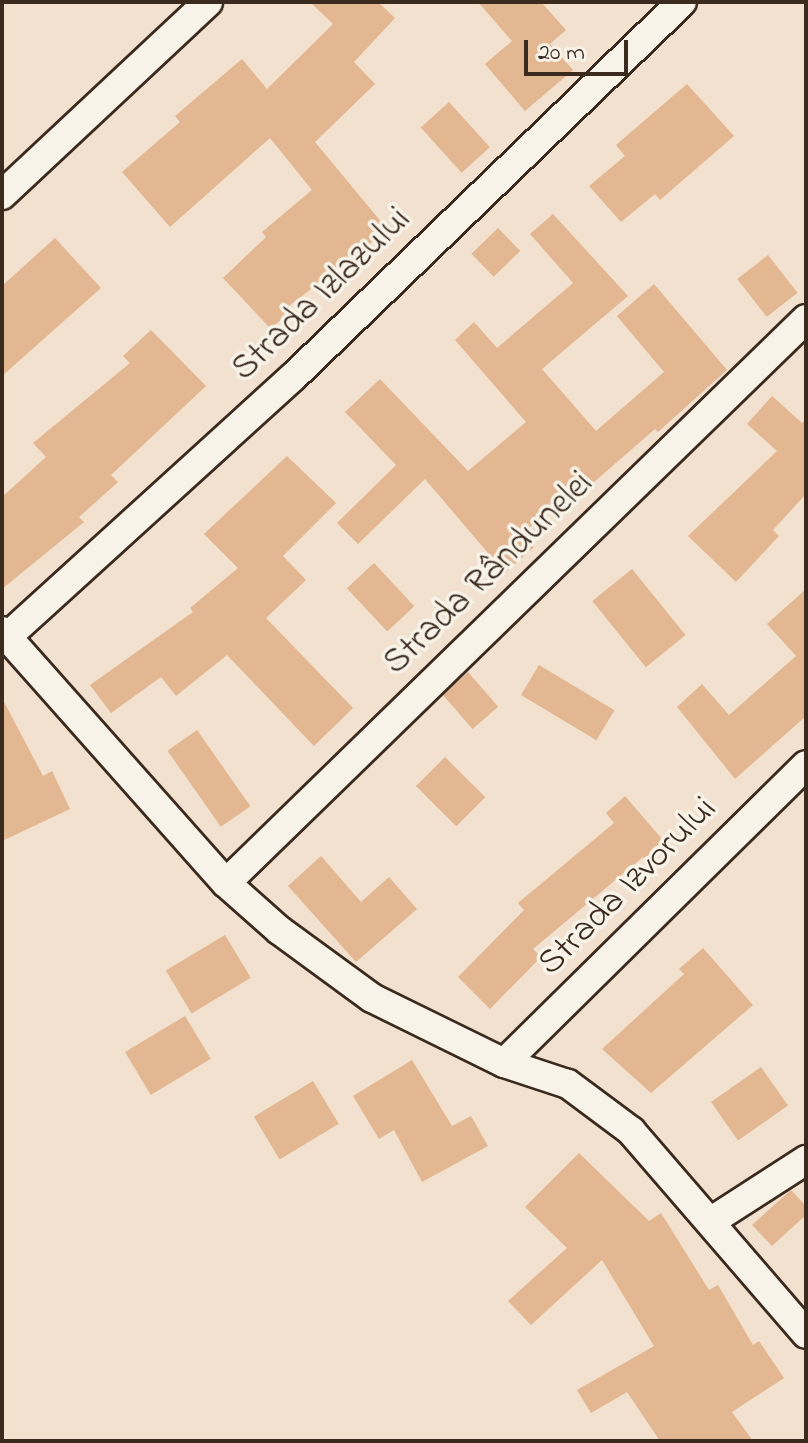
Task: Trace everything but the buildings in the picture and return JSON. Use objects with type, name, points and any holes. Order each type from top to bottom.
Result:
[{"type":"street","points":[[2,195],[208,2]]},
{"type":"street","name":"Strada Izlazului","points":[[5,634],[293,377],[682,2]]},
{"type":"street","name":"Strada Rândunelei","points":[[226,883],[806,319]]},
{"type":"street","points":[[5,634],[226,883],[279,930],[372,998],[504,1063],[568,1084],[631,1131],[713,1220],[806,1334]]},
{"type":"street","name":"Strada Izvorului","points":[[504,1063],[806,765]]},
{"type":"street","points":[[713,1220],[806,1160]]}]
